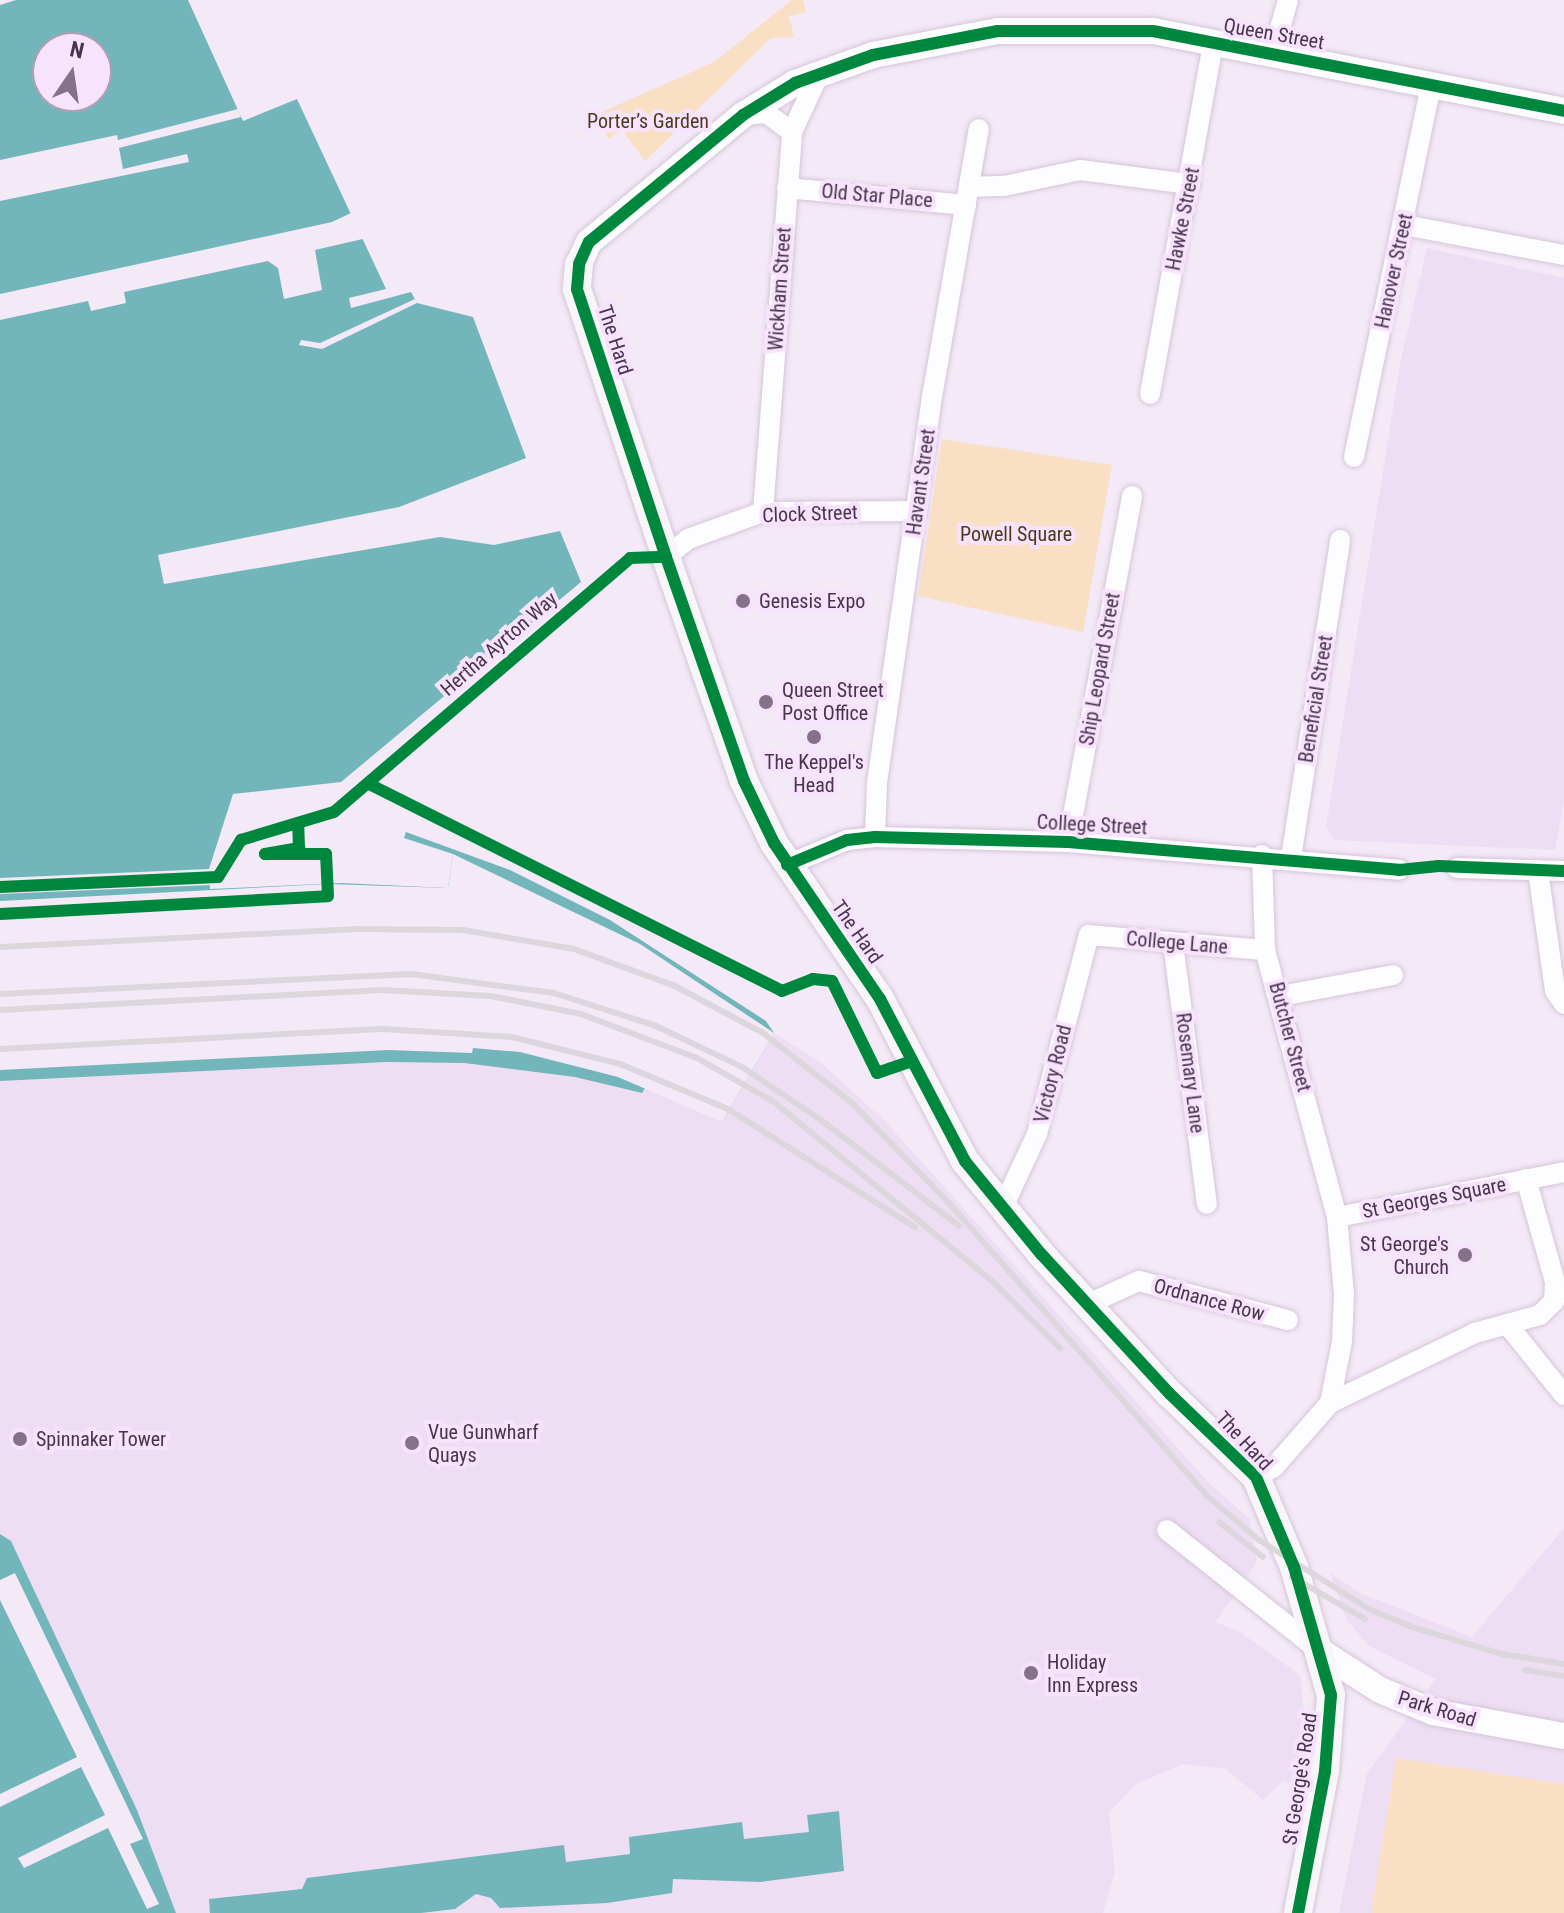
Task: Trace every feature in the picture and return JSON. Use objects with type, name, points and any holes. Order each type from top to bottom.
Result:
[{"type":"main road","name":"The Hard","points":[[579,264],[577,289],[666,557],[744,781],[787,865],[880,999],[941,1123],[1003,1207],[1169,1393],[1256,1477],[1294,1567],[1321,1652]]},
{"type":"main road","name":"St George's Road","points":[[1298,1913],[1331,1714],[1321,1652]]},
{"type":"street","points":[[1273,53],[1288,0]]},
{"type":"street","name":"Queen Street","points":[[673,171],[743,115],[820,72],[913,45],[998,31],[1153,31],[1564,111]]},
{"type":"street","name":"Hawke Street","points":[[1150,394],[1213,43]]},
{"type":"street","name":"Wickham Street","points":[[763,512],[792,132],[820,72]]},
{"type":"street","name":"Hanover Street","points":[[1354,457],[1431,85]]},
{"type":"street","points":[[743,115],[766,113],[792,132]]},
{"type":"street","name":"Havant Street","points":[[875,837],[877,783],[979,129]]},
{"type":"street","name":"Old Star Place","points":[[787,188],[968,196],[1080,170],[1190,184]]},
{"type":"street","name":"The Hard","points":[[579,264],[589,242],[673,171]]},
{"type":"street","points":[[1404,225],[1564,255]]},
{"type":"street","name":"Ship Leopard Street","points":[[1068,842],[1132,496]]},
{"type":"street","name":"Clock Street","points":[[666,557],[688,539],[763,512],[917,511]]},
{"type":"street","name":"Beneficial Street","points":[[1291,858],[1340,540]]},
{"type":"street","name":"College Street","points":[[787,865],[847,840],[875,837],[1068,842],[1262,855],[1399,870]]},
{"type":"street","name":"Butcher Street","points":[[1262,855],[1265,950],[1280,996],[1337,1217]]},
{"type":"street","points":[[1457,868],[1564,871]]},
{"type":"street","points":[[1538,871],[1555,991],[1564,1004]]},
{"type":"street","name":"College Lane","points":[[1089,935],[1265,950]]},
{"type":"street","name":"Victory Road","points":[[1003,1207],[1037,1134],[1089,935]]},
{"type":"street","name":"Rosemary Lane","points":[[1173,943],[1207,1204]]},
{"type":"street","points":[[1280,996],[1393,975]]},
{"type":"street","name":"St Georges Square","points":[[1330,1403],[1342,1342],[1344,1294],[1337,1217],[1564,1172]]},
{"type":"street","name":"St Georges Square","points":[[1256,1477],[1274,1467],[1330,1403],[1394,1368],[1507,1324],[1540,1315],[1554,1301],[1555,1282],[1526,1179]]},
{"type":"street","name":"Ordnance Row","points":[[1088,1304],[1139,1281],[1288,1320]]},
{"type":"street","points":[[1507,1324],[1564,1395]]},
{"type":"street","points":[[1167,1530],[1321,1652]]},
{"type":"street","name":"Park Road","points":[[1321,1652],[1359,1679],[1433,1712],[1564,1736]]},
{"type":"shaded area","points":[[1427,248],[1564,278],[1564,802],[1555,850],[1334,840],[1326,827],[1401,359]]},
{"type":"shaded area","points":[[774,1033],[820,1062],[887,1123],[1210,1484],[1250,1519],[1257,1562],[1216,1622],[1240,1632],[1300,1675],[1305,1722],[1292,1783],[1283,1781],[1263,1800],[1226,1769],[1183,1764],[1136,1784],[1109,1813],[1115,1872],[1103,1913],[176,1913],[137,1810],[11,1542],[0,1534],[0,1081],[387,1062],[464,1063],[575,1077],[642,1093],[646,1087],[722,1122]]},
{"type":"shaded area","points":[[1564,1528],[1564,1913],[1339,1913],[1367,1773],[1436,1679],[1369,1646],[1346,1619],[1330,1573],[1362,1594],[1472,1637]]},
{"type":"green space","name":"Porter’s Garden","points":[[792,0],[803,0],[806,12],[789,16],[794,37],[771,38],[645,161],[622,130],[608,139],[598,114],[714,62]]},
{"type":"green space","name":"Powell Square","points":[[942,439],[1112,465],[1083,632],[918,596]]},
{"type":"green space","points":[[1396,1758],[1564,1784],[1564,1913],[1371,1913]]},
{"type":"water","points":[[16,0],[188,0],[243,121],[297,99],[386,289],[349,298],[351,308],[411,292],[417,303],[473,317],[526,458],[399,507],[158,555],[164,584],[440,537],[494,545],[560,531],[581,582],[341,782],[233,794],[209,869],[210,889],[341,883],[448,888],[453,854],[404,838],[406,832],[510,870],[610,920],[766,1021],[774,1033],[722,1122],[646,1087],[642,1093],[575,1077],[464,1063],[387,1062],[0,1081],[0,5]]},
{"type":"water","points":[[0,1534],[11,1541],[137,1810],[176,1913],[0,1913]]},
{"type":"water","points":[[839,1811],[844,1871],[761,1882],[673,1879],[672,1893],[607,1903],[500,1908],[491,1898],[476,1894],[455,1909],[421,1913],[210,1913],[209,1899],[302,1889],[307,1878],[564,1845],[566,1862],[630,1854],[629,1837],[742,1822],[744,1839],[809,1832],[807,1815]]},
{"type":"pier","points":[[238,109],[241,117],[119,148],[123,169],[187,154],[189,162],[0,201],[0,160],[117,135],[118,140]]},
{"type":"pier","points":[[351,213],[367,238],[315,250],[322,290],[284,299],[278,268],[268,261],[124,292],[126,303],[91,311],[88,301],[0,320],[0,294],[332,222]]},
{"type":"pier","points":[[415,299],[417,303],[322,349],[299,345],[301,340],[320,343]]},
{"type":"pier","points":[[453,854],[640,944],[774,1033],[722,1122],[618,1077],[520,1052],[473,1048],[472,1053],[388,1050],[0,1070],[0,901],[327,884],[448,888]]},
{"type":"pier","points":[[209,869],[210,885],[0,894],[0,878]]},
{"type":"pier","points":[[15,1573],[143,1839],[130,1844],[159,1904],[147,1909],[108,1828],[24,1868],[18,1858],[105,1815],[81,1767],[0,1807],[0,1794],[77,1757],[0,1600],[0,1580]]},
{"type":"railway","points":[[0,947],[353,929],[463,930],[574,949],[675,986],[763,1033],[852,1103],[948,1202],[1206,1495],[1259,1540],[1369,1609],[1412,1627],[1502,1654],[1564,1664]]},
{"type":"railway","points":[[0,994],[411,974],[554,993],[656,1026],[742,1067],[821,1120],[959,1226]]},
{"type":"railway","points":[[0,1010],[382,990],[491,996],[581,1014],[697,1058],[774,1102],[994,1283],[1060,1348]]},
{"type":"railway","points":[[0,1049],[384,1029],[512,1037],[620,1064],[728,1109],[916,1228]]},
{"type":"railway","points":[[1219,1522],[1263,1557]]},
{"type":"railway","points":[[1292,1577],[1365,1619]]},
{"type":"railway","points":[[1525,1670],[1564,1676]]},
{"type":"cycle path","points":[[1298,1913],[1325,1771],[1331,1695],[1294,1567],[1256,1477],[1169,1393],[1041,1254],[965,1161],[880,999],[774,843],[744,781],[666,557],[577,289],[579,264],[589,242],[743,115],[795,83],[873,55],[998,31],[1153,31],[1564,111]]},
{"type":"cycle path","name":"Hertha Ayrton Way","points":[[0,887],[218,877],[241,840],[334,812],[630,558],[666,557]]},
{"type":"cycle path","points":[[369,784],[782,991],[813,979],[832,981],[877,1073],[912,1061]]},
{"type":"cycle path","points":[[0,914],[328,896],[326,854],[265,854],[299,848],[298,823]]},
{"type":"cycle path","points":[[787,865],[847,840],[875,837],[1068,842],[1399,870],[1439,866],[1564,871]]},
{"type":"place","name":"Genesis Expo","points":[[743,601]]},
{"type":"place","name":"Queen Street Post Office","points":[[766,702]]},
{"type":"place","name":"The Keppel's Head","points":[[814,737]]},
{"type":"place","name":"St George's Church","points":[[1465,1255]]},
{"type":"place","name":"Spinnaker Tower","points":[[20,1439]]},
{"type":"place","name":"Vue Gunwharf Quays","points":[[412,1443]]},
{"type":"place","name":"Holiday Inn Express","points":[[1031,1673]]}]
